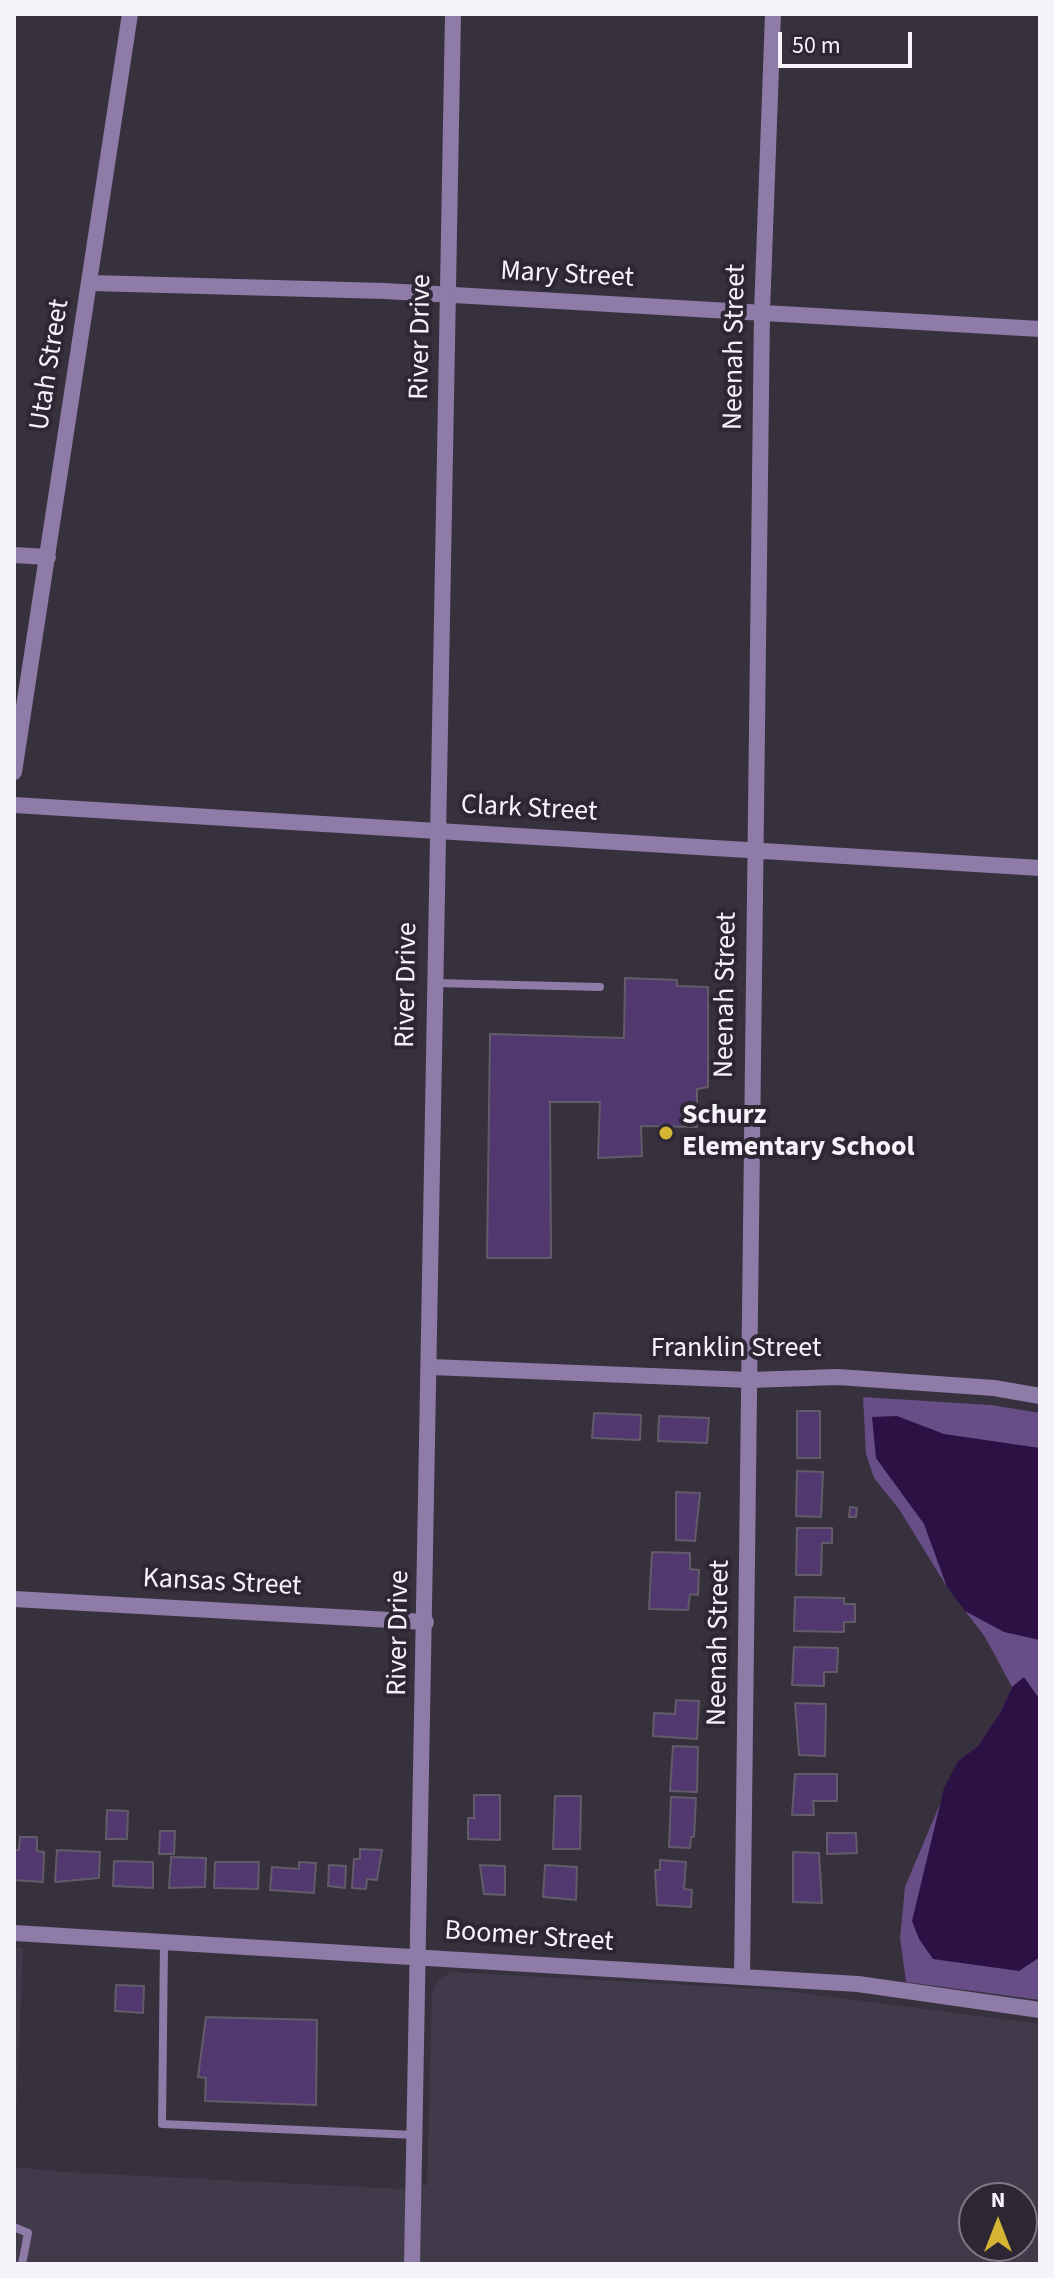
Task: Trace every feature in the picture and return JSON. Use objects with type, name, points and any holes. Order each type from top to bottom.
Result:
[{"type":"street","name":"Utah Street","points":[[14,772],[130,14]]},
{"type":"street","name":"River Drive","points":[[412,2264],[431,1367],[436,830],[453,14]]},
{"type":"street","name":"Neenah Street","points":[[742,1977],[762,312],[773,14]]},
{"type":"street","name":"Mary Street","points":[[91,283],[449,296],[1040,329]]},
{"type":"street","points":[[14,555],[48,557]]},
{"type":"street","name":"Clark Street","points":[[14,805],[754,848],[1040,868]]},
{"type":"street","name":"Franklin Street","points":[[431,1367],[749,1380],[838,1377],[994,1388],[1040,1396]]},
{"type":"street","name":"Kansas Street","points":[[14,1599],[426,1622]]},
{"type":"street","name":"Boomer Street","points":[[14,1933],[858,1984],[1040,2010]]},
{"type":"lane","points":[[434,983],[600,987]]},
{"type":"lane","points":[[164,1942],[162,2124],[415,2135]]},
{"type":"lane","points":[[14,2227],[28,2233],[22,2264]]},
{"type":"shaded area","points":[[863,1397],[991,1405],[1040,1413],[1040,2000],[906,1982],[900,1938],[905,1887],[958,1761],[978,1746],[1001,1711],[1012,1687],[985,1637],[947,1587],[899,1509],[874,1478],[866,1454]]},
{"type":"shaded area","points":[[897,1416],[944,1434],[1040,1448],[1040,1640],[1004,1632],[965,1611],[947,1587],[924,1524],[876,1458],[872,1417]]},
{"type":"shaded area","points":[[1024,1677],[1040,1700],[1040,1957],[1019,1971],[933,1959],[919,1939],[912,1921],[944,1788],[958,1761],[978,1746],[1001,1711],[1012,1687]]},
{"type":"shaded area","points":[[14,1947],[23,1948],[14,2167]]},
{"type":"shaded area","points":[[451,1972],[778,1990],[1040,2024],[1040,2264],[14,2264],[14,2167],[402,2189],[427,2185],[432,1995],[438,1980]]},
{"type":"building","points":[[625,978],[677,980],[677,986],[708,987],[708,1087],[697,1089],[697,1127],[641,1126],[642,1156],[598,1158],[600,1102],[550,1102],[551,1258],[487,1258],[490,1034],[624,1038]]},
{"type":"building","points":[[797,1411],[820,1411],[820,1458],[797,1458]]},
{"type":"building","points":[[594,1413],[641,1415],[640,1440],[592,1438]]},
{"type":"building","points":[[659,1416],[709,1418],[707,1443],[658,1441]]},
{"type":"building","points":[[797,1471],[823,1472],[821,1517],[796,1516]]},
{"type":"building","points":[[676,1492],[700,1493],[695,1541],[676,1540]]},
{"type":"building","points":[[850,1507],[857,1508],[856,1517],[849,1517]]},
{"type":"building","points":[[797,1528],[832,1528],[832,1543],[822,1543],[821,1575],[796,1575]]},
{"type":"building","points":[[652,1552],[690,1553],[690,1569],[699,1570],[698,1595],[690,1594],[688,1610],[649,1609]]},
{"type":"building","points":[[795,1597],[844,1598],[844,1604],[855,1604],[855,1622],[844,1622],[844,1632],[794,1631]]},
{"type":"building","points":[[794,1647],[838,1648],[837,1672],[824,1672],[824,1686],[792,1685]]},
{"type":"building","points":[[676,1700],[699,1701],[697,1739],[653,1736],[654,1713],[675,1714]]},
{"type":"building","points":[[795,1703],[826,1704],[825,1756],[799,1755]]},
{"type":"building","points":[[673,1746],[698,1747],[697,1792],[670,1791]]},
{"type":"building","points":[[795,1774],[837,1774],[837,1801],[813,1801],[814,1815],[792,1815]]},
{"type":"building","points":[[474,1795],[500,1795],[500,1840],[468,1839],[468,1818],[474,1818]]},
{"type":"building","points":[[555,1796],[581,1796],[580,1849],[553,1849]]},
{"type":"building","points":[[671,1797],[696,1798],[694,1837],[691,1837],[690,1848],[669,1847]]},
{"type":"building","points":[[107,1810],[128,1811],[127,1839],[106,1839]]},
{"type":"building","points":[[160,1831],[175,1831],[174,1854],[159,1854]]},
{"type":"building","points":[[827,1833],[856,1833],[857,1853],[827,1854]]},
{"type":"building","points":[[20,1837],[37,1837],[37,1851],[44,1852],[43,1882],[14,1880],[14,1850],[19,1850]]},
{"type":"building","points":[[360,1849],[382,1850],[377,1880],[367,1879],[366,1889],[352,1888],[354,1859],[360,1859]]},
{"type":"building","points":[[57,1850],[100,1852],[99,1878],[55,1882]]},
{"type":"building","points":[[793,1852],[819,1853],[822,1903],[793,1902]]},
{"type":"building","points":[[171,1857],[206,1858],[205,1887],[169,1888]]},
{"type":"building","points":[[660,1860],[686,1862],[684,1889],[692,1890],[691,1907],[657,1905],[655,1870],[660,1870]]},
{"type":"building","points":[[114,1861],[153,1862],[153,1888],[113,1886]]},
{"type":"building","points":[[215,1862],[259,1862],[258,1889],[214,1888]]},
{"type":"building","points":[[299,1862],[316,1863],[314,1893],[270,1890],[272,1867],[299,1869]]},
{"type":"building","points":[[329,1865],[346,1866],[345,1888],[328,1886]]},
{"type":"building","points":[[480,1865],[505,1866],[505,1895],[484,1894]]},
{"type":"building","points":[[545,1865],[577,1867],[576,1900],[543,1897]]},
{"type":"building","points":[[116,1985],[144,1986],[143,2013],[115,2011]]},
{"type":"building","points":[[206,2017],[317,2020],[316,2105],[205,2101],[206,2078],[198,2077]]},
{"type":"place","name":"Schurz Elementary School","points":[[666,1133]]}]
